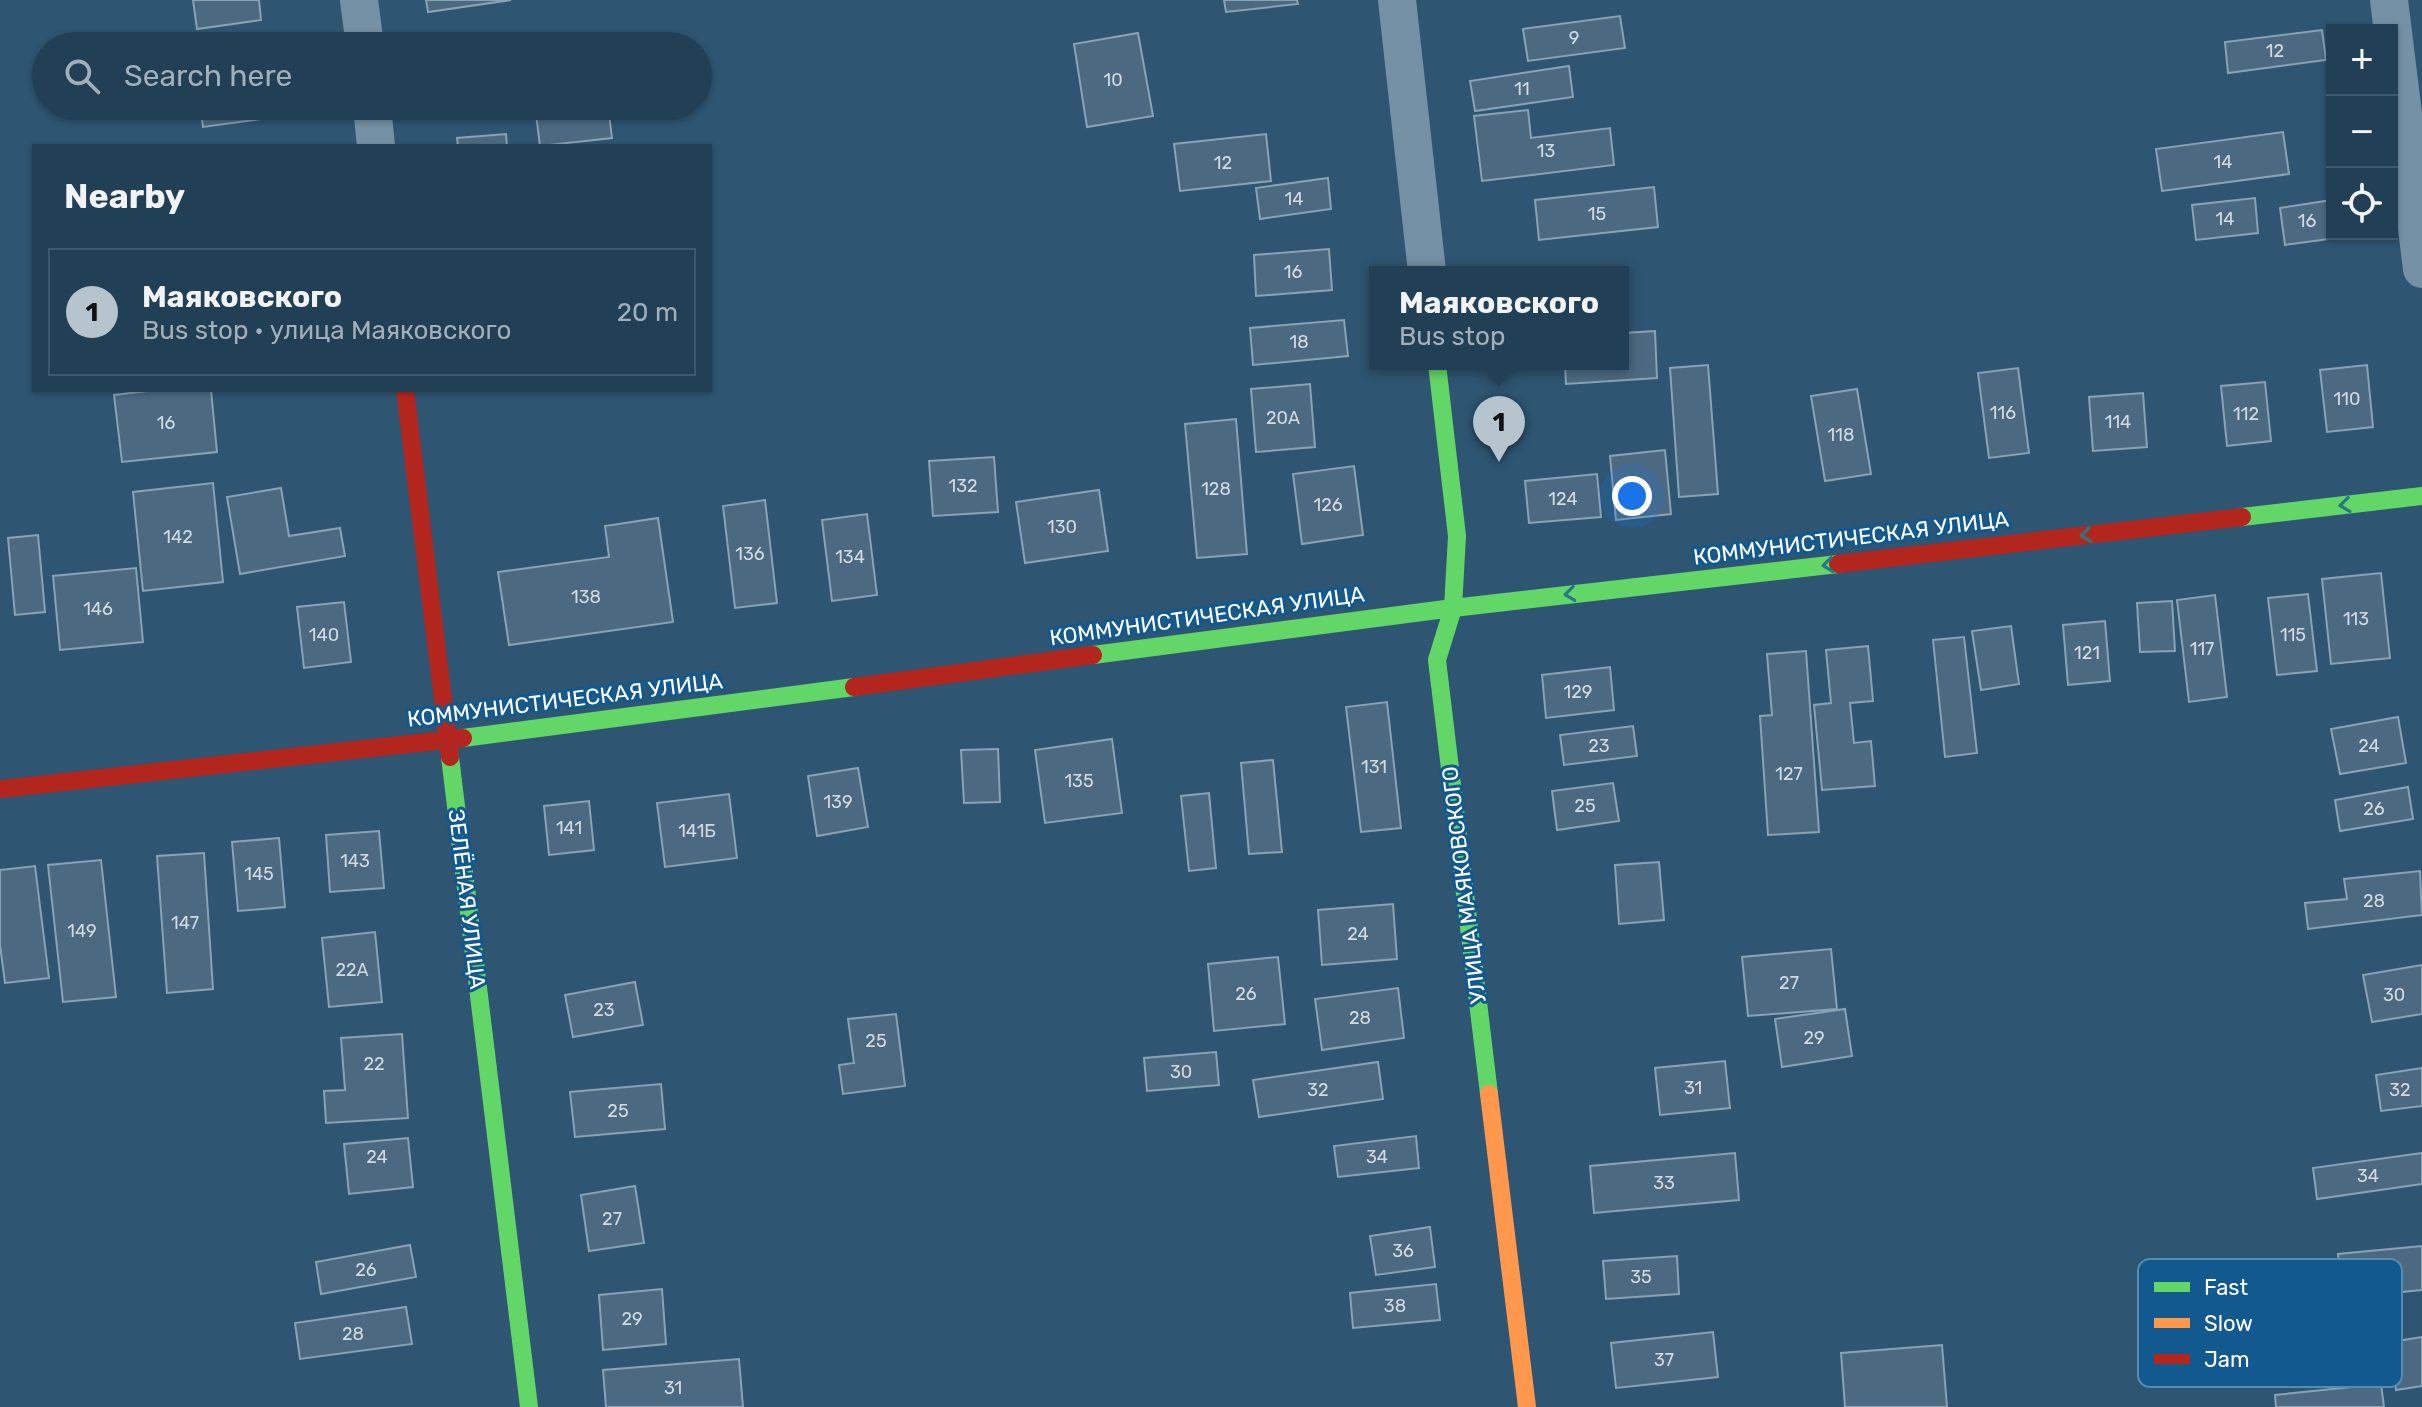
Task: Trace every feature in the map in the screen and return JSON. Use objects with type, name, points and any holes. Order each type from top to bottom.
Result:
[{"type":"street","points":[[359,0],[363,32]]},
{"type":"street","points":[[1397,0],[1426,266]]},
{"type":"street","points":[[2389,0],[2422,269]]},
{"type":"street","points":[[373,120],[376,144]]},
{"type":"street","name":"УЛИЦА МАЯКОВСКОГО","points":[[1438,370],[1457,536],[1453,608],[1437,660],[1527,1407]]},
{"type":"street","name":"ЗЕЛЁНАЯ УЛИЦА","points":[[405,392],[529,1407]]},
{"type":"street","name":"КОММУНИСТИЧЕСКАЯ УЛИЦА","points":[[0,789],[447,740],[1453,608],[2422,496]]},
{"type":"building","points":[[193,0],[259,0],[261,20],[197,29]]},
{"type":"building","points":[[426,0],[511,0],[428,12]]},
{"type":"building","points":[[1224,0],[1297,0],[1298,4],[1226,12]]},
{"type":"building","points":[[1620,16],[1625,48],[1528,61],[1523,29]]},
{"type":"building","points":[[2322,30],[2326,60],[2228,73],[2225,42]]},
{"type":"building","points":[[1138,33],[1153,116],[1087,127],[1074,44]]},
{"type":"building","points":[[1569,66],[1573,97],[1475,111],[1470,81]]},
{"type":"building","points":[[1528,110],[1531,138],[1610,128],[1614,165],[1482,181],[1474,116]]},
{"type":"building","points":[[202,120],[255,120],[203,127]]},
{"type":"building","points":[[537,120],[610,120],[612,138],[540,144]]},
{"type":"building","points":[[2283,132],[2289,174],[2162,191],[2156,149]]},
{"type":"building","points":[[506,134],[507,144],[458,144],[457,138]]},
{"type":"building","points":[[1266,134],[1271,181],[1180,191],[1174,144]]},
{"type":"building","points":[[1328,178],[1331,209],[1260,219],[1256,188]]},
{"type":"building","points":[[1654,187],[1658,227],[1539,240],[1535,200]]},
{"type":"building","points":[[2255,198],[2258,233],[2196,240],[2192,205]]},
{"type":"building","points":[[2326,201],[2326,239],[2285,245],[2280,208]]},
{"type":"building","points":[[1329,249],[1332,290],[1256,296],[1254,255]]},
{"type":"building","points":[[1344,320],[1348,356],[1253,365],[1250,328]]},
{"type":"building","points":[[1655,331],[1657,378],[1566,384],[1565,370],[1629,370],[1629,333]]},
{"type":"building","points":[[1708,365],[1718,494],[1679,497],[1670,368]]},
{"type":"building","points":[[2367,365],[2373,427],[2327,432],[2320,370]]},
{"type":"building","points":[[2018,368],[2029,453],[1989,458],[1978,373]]},
{"type":"building","points":[[2265,382],[2271,441],[2227,446],[2221,386]]},
{"type":"building","points":[[1310,384],[1315,447],[1256,452],[1251,389]]},
{"type":"building","points":[[1857,389],[1871,474],[1825,481],[1811,396]]},
{"type":"building","points":[[211,392],[217,452],[122,462],[114,395]]},
{"type":"building","points":[[2143,393],[2147,447],[2093,451],[2089,397]]},
{"type":"building","points":[[1236,419],[1247,554],[1197,558],[1185,424]]},
{"type":"building","points":[[1665,450],[1671,514],[1616,520],[1610,456]]},
{"type":"building","points":[[994,457],[998,512],[933,516],[929,461]]},
{"type":"building","points":[[1354,466],[1363,535],[1302,544],[1293,474]]},
{"type":"building","points":[[1597,474],[1601,517],[1529,523],[1525,481]]},
{"type":"building","points":[[213,483],[223,582],[143,591],[133,492]]},
{"type":"building","points":[[281,488],[289,536],[340,528],[345,556],[240,574],[227,497]]},
{"type":"building","points":[[1099,490],[1108,551],[1025,563],[1016,502]]},
{"type":"building","points":[[765,500],[777,603],[735,608],[723,506]]},
{"type":"building","points":[[867,514],[877,595],[832,601],[822,520]]},
{"type":"building","points":[[658,518],[673,622],[509,645],[498,572],[609,557],[605,526]]},
{"type":"building","points":[[38,535],[45,612],[15,615],[8,538]]},
{"type":"building","points":[[136,568],[143,642],[60,650],[53,576]]},
{"type":"building","points":[[2381,573],[2390,658],[2331,664],[2322,579]]},
{"type":"building","points":[[2308,594],[2317,671],[2277,675],[2268,598]]},
{"type":"building","points":[[2215,595],[2227,697],[2189,702],[2177,600]]},
{"type":"building","points":[[2172,601],[2175,651],[2140,652],[2137,603]]},
{"type":"building","points":[[344,602],[351,662],[304,668],[297,607]]},
{"type":"building","points":[[2105,621],[2110,681],[2068,685],[2063,625]]},
{"type":"building","points":[[2011,626],[2019,684],[1981,690],[1972,631]]},
{"type":"building","points":[[1964,637],[1977,753],[1945,757],[1933,640]]},
{"type":"building","points":[[1868,646],[1873,701],[1850,703],[1854,743],[1871,741],[1875,786],[1822,790],[1814,705],[1831,703],[1826,650]]},
{"type":"building","points":[[1806,651],[1819,832],[1768,835],[1760,716],[1772,715],[1767,654]]},
{"type":"building","points":[[1610,667],[1614,710],[1546,718],[1542,675]]},
{"type":"building","points":[[1387,702],[1401,828],[1361,832],[1346,707]]},
{"type":"building","points":[[2398,717],[2406,763],[2340,774],[2331,729]]},
{"type":"building","points":[[1633,726],[1637,756],[1564,765],[1560,735]]},
{"type":"building","points":[[1112,739],[1122,813],[1045,823],[1035,750]]},
{"type":"building","points":[[998,749],[1000,802],[964,803],[961,750]]},
{"type":"building","points":[[1273,760],[1282,852],[1249,854],[1241,763]]},
{"type":"building","points":[[858,768],[868,827],[817,836],[808,776]]},
{"type":"building","points":[[1613,783],[1619,821],[1557,830],[1552,791]]},
{"type":"building","points":[[2408,787],[2413,819],[2340,831],[2335,800]]},
{"type":"building","points":[[1209,793],[1216,868],[1189,871],[1181,796]]},
{"type":"building","points":[[729,794],[737,858],[665,867],[657,803]]},
{"type":"building","points":[[589,801],[594,850],[549,855],[544,806]]},
{"type":"building","points":[[379,831],[384,888],[330,892],[326,835]]},
{"type":"building","points":[[279,838],[285,907],[238,911],[232,842]]},
{"type":"building","points":[[204,853],[213,989],[167,993],[157,856]]},
{"type":"building","points":[[101,860],[116,997],[63,1002],[48,865]]},
{"type":"building","points":[[1659,862],[1664,920],[1619,924],[1615,865]]},
{"type":"building","points":[[35,866],[49,978],[5,983],[0,945],[0,870]]},
{"type":"building","points":[[2420,871],[2422,915],[2308,929],[2305,903],[2347,899],[2344,879]]},
{"type":"building","points":[[1393,904],[1397,959],[1322,965],[1318,910]]},
{"type":"building","points":[[375,932],[382,1002],[329,1007],[322,938]]},
{"type":"building","points":[[1831,949],[1837,1009],[1748,1016],[1742,957]]},
{"type":"building","points":[[1278,957],[1285,1024],[1214,1031],[1208,964]]},
{"type":"building","points":[[2422,965],[2422,1014],[2372,1022],[2363,975]]},
{"type":"building","points":[[635,982],[643,1025],[573,1037],[565,995]]},
{"type":"building","points":[[1398,988],[1404,1038],[1322,1050],[1315,999]]},
{"type":"building","points":[[1845,1009],[1852,1056],[1782,1067],[1775,1019]]},
{"type":"building","points":[[896,1014],[905,1086],[843,1094],[839,1065],[854,1063],[848,1019]]},
{"type":"building","points":[[402,1034],[408,1118],[326,1123],[324,1091],[345,1090],[341,1038]]},
{"type":"building","points":[[1216,1052],[1219,1085],[1147,1091],[1144,1058]]},
{"type":"building","points":[[1725,1061],[1730,1108],[1660,1115],[1655,1068]]},
{"type":"building","points":[[1378,1062],[1383,1099],[1259,1117],[1253,1080]]},
{"type":"building","points":[[2422,1068],[2422,1106],[2381,1111],[2376,1075]]},
{"type":"building","points":[[661,1084],[665,1129],[575,1137],[570,1092]]},
{"type":"building","points":[[1416,1136],[1419,1168],[1338,1177],[1334,1146]]},
{"type":"building","points":[[408,1138],[413,1187],[349,1194],[344,1144]]},
{"type":"building","points":[[1735,1153],[1739,1200],[1594,1213],[1590,1166]]},
{"type":"building","points":[[2422,1153],[2422,1184],[2317,1199],[2313,1168]]},
{"type":"building","points":[[635,1186],[644,1243],[589,1251],[581,1195]]},
{"type":"building","points":[[1430,1227],[1435,1267],[1376,1275],[1370,1236]]},
{"type":"building","points":[[410,1245],[416,1277],[321,1294],[316,1262]]},
{"type":"building","points":[[2422,1246],[2422,1290],[2402,1292],[2402,1259],[2338,1259],[2338,1254]]},
{"type":"building","points":[[1677,1256],[1679,1294],[1606,1299],[1603,1261]]},
{"type":"building","points":[[1436,1284],[1440,1320],[1353,1328],[1350,1293]]},
{"type":"building","points":[[662,1289],[666,1344],[603,1350],[599,1295]]},
{"type":"building","points":[[406,1307],[412,1344],[300,1359],[295,1323]]},
{"type":"building","points":[[1713,1332],[1718,1377],[1616,1388],[1611,1343]]},
{"type":"building","points":[[2422,1337],[2422,1386],[2396,1390],[2396,1387],[2402,1387],[2402,1340]]},
{"type":"building","points":[[1942,1345],[1947,1407],[1845,1407],[1841,1353]]},
{"type":"building","points":[[739,1359],[743,1407],[606,1407],[603,1370]]},
{"type":"building","points":[[2381,1387],[2384,1407],[2276,1407],[2275,1395]]},
{"type":"traffic: fast","points":[[1438,370],[1457,536],[1453,608],[1437,660],[1489,1094]]},
{"type":"traffic: fast","points":[[2242,517],[2422,496]]},
{"type":"traffic: fast","points":[[1093,655],[1453,608],[1838,564]]},
{"type":"traffic: fast","points":[[463,738],[854,687]]},
{"type":"traffic: fast","points":[[450,757],[529,1407]]},
{"type":"traffic: slow","points":[[1489,1094],[1527,1407]]},
{"type":"traffic: jam","points":[[405,392],[450,757]]},
{"type":"traffic: jam","points":[[1838,564],[2242,517]]},
{"type":"traffic: jam","points":[[854,687],[1093,655]]},
{"type":"traffic: jam","points":[[0,789],[463,738]]},
{"type":"place","name":"Маяковского","points":[[1499,462]]}]
